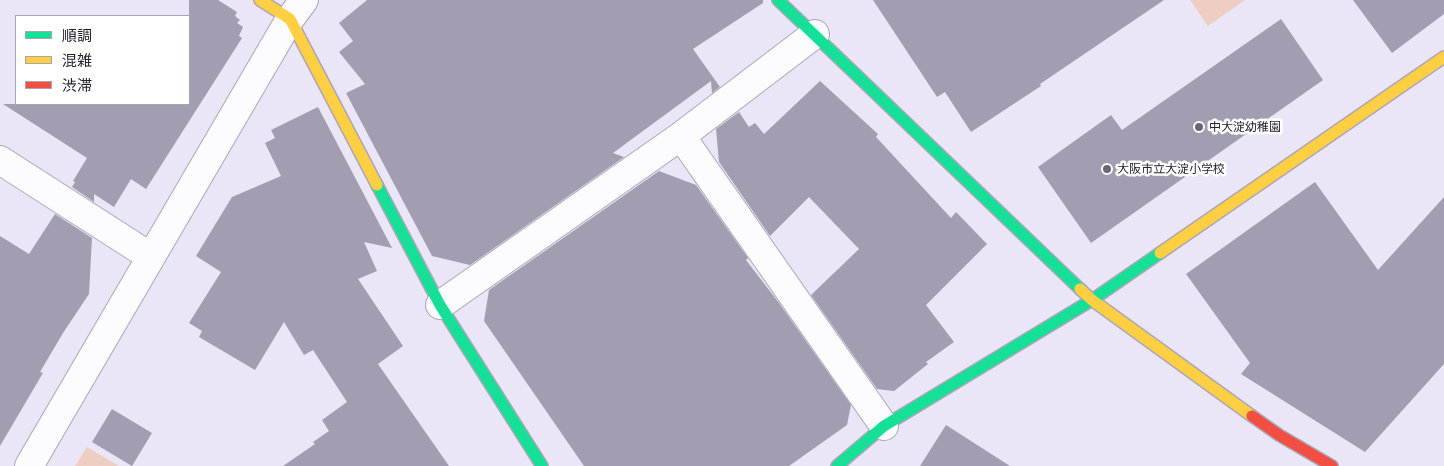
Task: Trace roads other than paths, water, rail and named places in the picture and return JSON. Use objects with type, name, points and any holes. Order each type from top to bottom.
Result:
[{"type":"street","points":[[260,0],[297,10],[440,305],[542,466]]},
{"type":"street","points":[[778,0],[1092,300],[1279,434],[1332,466]]},
{"type":"street","points":[[29,466],[297,10]]},
{"type":"street","points":[[440,305],[681,136],[815,34]]},
{"type":"street","points":[[837,466],[884,426],[1092,300],[1444,57]]},
{"type":"street","points":[[681,136],[884,426]]},
{"type":"street","points":[[0,160],[152,256]]},
{"type":"place","name":"中大淀幼稚園","points":[[1199,127]]},
{"type":"place","name":"大阪市立大淀小学校","points":[[1107,169]]}]
